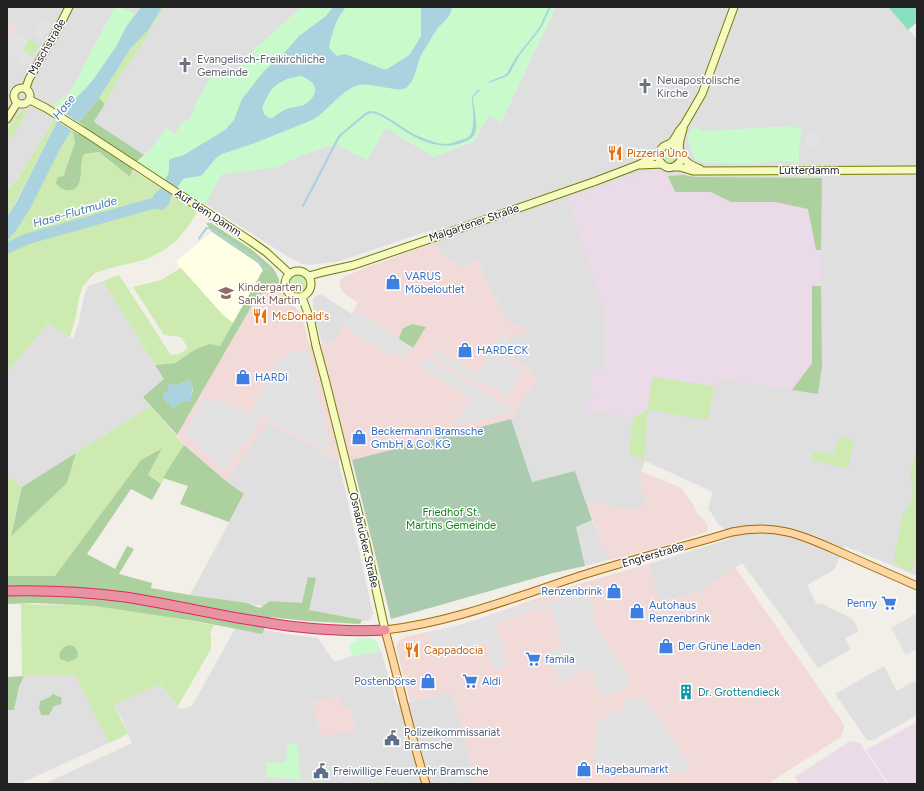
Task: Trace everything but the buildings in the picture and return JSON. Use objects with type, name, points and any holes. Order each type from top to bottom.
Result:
[{"type":"highway","points":[[7,591],[66,592],[125,598],[297,627],[355,631],[385,630]]},
{"type":"main road","name":"Engterstraße","points":[[385,630],[436,621],[482,608],[588,573],[732,532],[761,528],[799,535],[917,586]]},
{"type":"main road","name":"Osnabrücker Straße","points":[[385,630],[418,760],[426,784]]},
{"type":"street","name":"Maschstraße","points":[[26,88],[29,79],[69,7]]},
{"type":"street","points":[[684,124],[680,140],[680,162],[674,167],[668,167],[662,164],[659,160],[661,148],[673,141],[702,94],[734,7]]},
{"type":"street","points":[[18,88],[26,88],[30,92],[30,100],[24,104],[17,103],[14,98],[14,92],[18,88]]},
{"type":"street","name":"Auf dem Damm","points":[[30,100],[122,156],[252,242],[266,252],[290,274]]},
{"type":"street","points":[[7,119],[17,103]]},
{"type":"street","points":[[669,144],[675,145],[681,152]]},
{"type":"street","name":"Lutterdamm","points":[[681,152],[684,160],[702,170]]},
{"type":"street","name":"Malgartener Straße","points":[[309,276],[354,265],[384,255],[596,181],[638,165],[659,154]]},
{"type":"street","name":"Malgartener Straße","points":[[638,165],[662,164]]},
{"type":"street","name":"Lutterdamm","points":[[674,167],[680,167],[693,171],[917,170]]},
{"type":"street","points":[[302,271],[309,276],[311,280],[311,288],[309,292],[298,297],[289,294],[285,286],[285,282],[290,274],[302,271]]},
{"type":"street","name":"Osnabrücker Straße","points":[[302,296],[311,322],[365,540],[385,630]]},
{"type":"shaded area","points":[[7,7],[141,7],[85,89],[54,119],[19,177],[7,189],[7,45],[16,27],[7,22]]},
{"type":"shaded area","points":[[162,7],[302,7],[255,49],[231,79],[216,70],[194,108],[196,109],[188,122],[184,121],[175,134],[166,128],[151,150],[144,155],[97,124],[94,120],[105,104],[99,98]]},
{"type":"shaded area","points":[[556,7],[888,7],[917,39],[917,576],[845,546],[834,570],[807,585],[817,605],[821,603],[849,617],[854,621],[859,631],[845,638],[851,649],[818,668],[742,563],[698,592],[660,602],[648,564],[730,539],[723,527],[719,525],[708,508],[713,492],[645,461],[639,477],[646,502],[645,505],[627,510],[594,503],[587,505],[575,471],[532,482],[520,470],[511,419],[536,379],[526,367],[511,359],[515,352],[509,341],[505,320],[497,297],[493,298],[479,261],[462,268],[440,254],[431,230],[340,261],[310,265],[302,264],[205,204],[221,174],[277,167],[302,155],[386,128],[434,157],[489,115],[501,122]]},
{"type":"shaded area","points":[[40,20],[50,24],[42,39],[33,35]]},
{"type":"shaded area","points":[[7,22],[16,26],[7,45]]},
{"type":"shaded area","points":[[15,32],[29,39],[19,57],[23,51],[32,56],[26,67],[17,62],[19,59],[7,52],[7,47]]},
{"type":"shaded area","points":[[805,132],[819,132],[819,146],[805,146]]},
{"type":"shaded area","points":[[650,171],[660,172],[668,176],[675,192],[711,192],[731,202],[775,202],[809,209],[816,250],[821,250],[821,286],[812,287],[812,363],[792,390],[716,378],[714,386],[652,377],[644,460],[629,454],[633,418],[597,411],[586,415],[581,402],[593,398],[590,378],[595,369],[606,369],[605,313],[568,198]]},
{"type":"shaded area","name":"Kindergarten Sankt Martin","points":[[212,232],[258,263],[263,270],[233,323],[223,315],[176,261]]},
{"type":"shaded area","points":[[436,242],[440,254],[462,268],[479,261],[493,298],[497,297],[505,320],[518,326],[525,325],[527,332],[512,337],[509,341],[515,352],[511,359],[526,367],[536,379],[511,419],[345,462],[330,457],[268,421],[226,481],[184,445],[177,435],[258,295],[279,288],[282,295],[298,310],[303,320],[309,344],[334,342],[358,303],[345,294],[341,289],[340,280],[362,269]]},
{"type":"shaded area","points":[[103,281],[165,379],[144,397],[151,406],[22,487],[12,478],[7,478],[7,373],[48,324],[73,338],[78,326],[84,296],[88,286]]},
{"type":"shaded area","points":[[319,295],[322,295],[352,314],[334,342],[322,344],[313,310],[313,299]]},
{"type":"shaded area","points":[[355,310],[413,348],[406,358],[397,352],[393,358],[344,326]]},
{"type":"shaded area","points":[[502,333],[509,341],[515,352],[509,362],[524,371],[507,398],[499,394],[500,391],[481,381],[479,385],[431,355],[436,348],[476,374]]},
{"type":"shaded area","points":[[308,350],[331,448],[326,452],[264,416],[224,471],[184,433],[205,398],[215,403],[219,398],[249,414],[279,359],[284,358],[288,354]]},
{"type":"shaded area","points":[[426,356],[498,401],[518,410],[459,426],[457,418],[470,398],[419,367]]},
{"type":"shaded area","points":[[268,421],[330,457],[338,459],[373,613],[371,619],[365,621],[190,595],[244,495],[226,481]]},
{"type":"shaded area","points":[[641,471],[681,488],[693,504],[697,513],[705,521],[708,527],[707,532],[657,548],[609,560],[606,551],[602,551],[597,531],[587,505],[594,503],[627,510],[645,505],[646,502],[639,477]]},
{"type":"shaded area","points":[[592,520],[603,551],[606,550],[609,560],[585,566],[576,527]]},
{"type":"shaded area","points":[[648,564],[661,602],[698,592],[735,567],[843,723],[844,728],[841,737],[767,784],[476,784],[452,692],[410,701],[396,647],[399,641],[404,637],[464,624],[572,586]]},
{"type":"shaded area","points":[[581,593],[588,595],[599,634],[628,675],[628,684],[621,690],[601,698],[592,670],[583,673],[582,668],[576,669],[578,674],[559,681],[549,651],[563,647],[552,610],[540,609],[495,623],[507,666],[494,670],[486,643],[434,657],[428,634],[530,604],[549,603]]},
{"type":"shaded area","points":[[917,613],[917,649],[906,655],[891,628]]},
{"type":"shaded area","points":[[237,625],[318,638],[334,662],[352,656],[381,651],[397,705],[452,691],[476,784],[44,784],[132,743],[114,705],[160,684],[180,709],[192,706]]},
{"type":"shaded area","points":[[884,666],[897,691],[914,681],[917,686],[917,715],[873,740],[867,740],[835,694]]},
{"type":"shaded area","points":[[24,676],[77,676],[109,743],[19,784],[7,784],[7,710],[14,710],[19,687]]},
{"type":"shaded area","points":[[339,695],[343,709],[351,707],[356,730],[321,737],[312,702]]},
{"type":"shaded area","points":[[634,697],[647,699],[689,763],[688,772],[594,762],[597,720],[611,715],[611,710],[623,711],[623,702]]},
{"type":"shaded area","points":[[917,722],[917,784],[889,784],[866,750]]},
{"type":"shaded area","points":[[850,741],[860,743],[887,784],[799,784],[795,777]]},
{"type":"green space","points":[[115,7],[119,7],[136,14],[126,27],[117,45],[93,80],[62,112],[53,105],[70,92]]},
{"type":"green space","points":[[162,7],[165,7],[120,76],[105,104],[99,98],[131,48],[149,28]]},
{"type":"green space","points":[[302,7],[556,7],[501,122],[489,115],[475,141],[434,157],[386,128],[367,160],[335,144],[302,155],[277,167],[222,174],[205,204],[201,208],[134,164],[151,150],[166,128],[175,134],[184,121],[188,122],[196,109],[193,107],[216,70],[231,79],[255,49]]},
{"type":"green space","points":[[888,7],[917,7],[917,22],[908,30]]},
{"type":"green space","points":[[29,39],[39,45],[32,56],[22,51]]},
{"type":"green space","points":[[99,98],[105,104],[94,121],[144,155],[134,164],[130,177],[99,152],[84,154],[82,158],[80,181],[78,185],[75,189],[64,190],[56,183],[58,177],[64,176],[75,142],[72,130]]},
{"type":"green space","points":[[29,108],[12,138],[7,136],[7,131],[18,114]]},
{"type":"green space","points":[[54,119],[58,121],[7,217],[7,189],[19,177]]},
{"type":"green space","points":[[694,126],[704,131],[791,126],[802,130],[799,146],[799,163],[772,161],[758,164],[710,163],[696,160],[693,156],[688,140],[689,133]]},
{"type":"green space","points":[[72,130],[75,141],[64,176],[56,183],[82,168],[81,158],[84,154],[99,152],[130,177],[132,170],[161,188],[153,195],[151,203],[169,204],[172,195],[196,211],[196,214],[188,227],[176,241],[164,250],[147,259],[95,273],[83,286],[70,337],[48,324],[7,373],[7,241],[15,232],[61,147]]},
{"type":"green space","points":[[667,148],[673,148],[678,153],[676,162],[673,164],[667,164],[662,159],[662,153]]},
{"type":"green space","points":[[683,175],[695,177],[822,178],[821,250],[816,250],[808,209],[775,202],[731,202],[711,192],[675,192],[668,176]]},
{"type":"green space","points":[[206,223],[211,223],[251,249],[272,267],[279,279],[279,288],[258,295],[177,435],[143,397],[164,379],[155,365],[175,363],[194,350],[210,344],[220,346],[263,270],[258,263],[212,232]],"holes":[[[189,380],[193,390],[191,400],[183,401],[173,408],[163,393],[169,392],[169,383],[173,386]]]},
{"type":"green space","points":[[181,268],[223,315],[233,323],[220,346],[194,350],[175,363],[155,365],[103,281],[119,275],[171,355],[179,354],[188,348],[181,337],[164,335],[133,287],[161,280]]},
{"type":"green space","points":[[298,274],[305,277],[308,284],[305,291],[298,294],[291,291],[288,284],[291,277]]},
{"type":"green space","points":[[812,286],[821,286],[822,366],[818,394],[792,390],[812,363]]},
{"type":"green space","points":[[412,324],[426,327],[413,348],[399,339],[402,329]]},
{"type":"green space","points":[[652,377],[714,386],[708,420],[648,410],[644,460],[629,454],[633,418],[648,409]]},
{"type":"green space","points":[[151,406],[184,445],[161,484],[148,476],[161,448],[141,460],[55,577],[7,576],[7,478],[12,478],[22,487],[11,535],[67,483],[76,453]]},
{"type":"green space","name":"Friedhof St. Martins Gemeinde","points":[[511,419],[532,482],[575,471],[592,520],[576,527],[585,566],[553,573],[391,619],[352,460]]},
{"type":"green space","points":[[839,437],[854,440],[848,468],[812,461],[813,451],[834,454]]},
{"type":"green space","points":[[917,440],[917,546],[912,572],[893,563],[903,514],[911,503],[913,490],[910,476]]},
{"type":"green space","points":[[184,445],[226,481],[244,494],[229,522],[180,504],[188,486],[163,478]]},
{"type":"green space","points":[[162,448],[148,475],[161,484],[152,500],[131,489],[87,554],[115,569],[127,546],[134,549],[119,574],[152,583],[151,588],[247,603],[260,608],[270,601],[302,603],[308,577],[316,578],[309,610],[362,620],[360,624],[270,617],[262,634],[195,621],[95,606],[35,603],[7,604],[7,576],[55,576],[141,460]]},
{"type":"green space","points":[[76,453],[67,483],[11,536],[22,487]]},
{"type":"green space","points":[[21,604],[95,606],[214,625],[210,633],[211,649],[178,706],[160,684],[114,705],[128,734],[109,743],[76,676],[22,676]]},
{"type":"green space","points":[[360,638],[375,639],[381,651],[352,656],[349,645]]},
{"type":"green space","points":[[68,645],[74,646],[78,652],[77,658],[68,662],[60,659],[59,654],[62,649]]},
{"type":"green space","points":[[24,676],[19,687],[14,710],[7,710],[7,677]]},
{"type":"green space","points":[[53,694],[62,698],[61,704],[54,706],[49,715],[41,715],[39,708],[40,701],[50,697]]},
{"type":"green space","points":[[297,743],[301,780],[266,777],[266,762],[286,763],[287,745]]},
{"type":"water","points":[[141,7],[162,7],[149,29],[131,48],[99,98],[72,130],[61,147],[30,209],[15,232],[7,241],[7,217],[17,201],[62,112],[93,80],[117,45],[126,27]]},
{"type":"water","points":[[333,7],[346,7],[335,26],[329,48],[337,56],[345,54],[383,69],[387,69],[408,56],[421,36],[421,7],[452,7],[448,17],[437,29],[421,55],[414,77],[406,88],[397,89],[363,84],[353,87],[312,120],[255,143],[222,154],[216,158],[202,175],[183,179],[172,195],[169,204],[163,210],[155,209],[151,204],[153,195],[161,188],[169,172],[169,160],[182,156],[225,130],[234,120],[242,99],[265,70],[286,51],[299,36],[326,16]],"holes":[[[301,76],[314,85],[315,89],[315,93],[309,101],[304,105],[289,108],[273,118],[269,118],[264,114],[262,108],[270,92],[275,86],[285,80]]]},
{"type":"water","points":[[549,7],[551,7],[541,28],[519,56],[510,73],[507,76],[489,83],[488,82],[507,73],[516,57],[539,28]]},
{"type":"water","points":[[478,89],[480,90],[473,99],[476,129],[473,136],[468,140],[454,145],[444,146],[426,142],[408,133],[387,119],[374,113],[370,113],[342,135],[311,193],[307,196],[338,136],[366,112],[370,111],[380,114],[420,137],[439,143],[449,144],[469,137],[473,127],[472,97]]},
{"type":"water","points":[[206,227],[215,230],[256,258],[260,261],[264,268],[270,267],[267,270],[264,269],[256,260],[209,229],[207,229],[199,240],[198,238]]},
{"type":"water","points":[[189,380],[191,382],[190,385],[193,387],[191,400],[189,402],[183,401],[173,408],[163,397],[163,393],[169,391],[167,386],[169,383],[173,386]]},
{"type":"pier","points":[[56,108],[84,126],[78,134],[51,117]]},
{"type":"waterway","points":[[303,206],[309,194]]},
{"type":"waterway","name":"Hase-Flutmulde","points":[[7,248],[27,239],[151,204]]},
{"type":"place","name":"Evangelisch-Freikirchliche Gemeinde","points":[[185,65]]},
{"type":"place","name":"Neuapostolische Kirche","points":[[645,86]]},
{"type":"place","name":"Pizzeria Uno","points":[[615,153]]},
{"type":"place","name":"VARUS Möbeloutlet","points":[[393,282]]},
{"type":"place","name":"Kindergarten Sankt Martin","points":[[226,293]]},
{"type":"place","name":"McDonald's","points":[[260,316]]},
{"type":"place","name":"HARDECK","points":[[465,350]]},
{"type":"place","name":"HARDi","points":[[243,377]]},
{"type":"place","name":"Beckermann Bramsche GmbH & Co. KG","points":[[359,437]]},
{"type":"place","name":"Renzenbrink","points":[[614,591]]},
{"type":"place","name":"Penny","points":[[889,603]]},
{"type":"place","name":"Autohaus Renzenbrink","points":[[637,611]]},
{"type":"place","name":"Der Grüne Laden","points":[[666,646]]},
{"type":"place","name":"Cappadocia","points":[[412,650]]},
{"type":"place","name":"famila","points":[[533,659]]},
{"type":"place","name":"Postenbörse","points":[[428,681]]},
{"type":"place","name":"Aldi","points":[[470,681]]},
{"type":"place","name":"Dr. Grottendieck","points":[[686,692]]},
{"type":"place","name":"Polizeikommissariat Bramsche","points":[[392,738]]},
{"type":"place","name":"Hagebaumarkt","points":[[584,769]]},
{"type":"place","name":"Freiwillige Feuerwehr Bramsche","points":[[321,771]]},
{"type":"water label","name":"Hase","points":[[64,107]]}]
